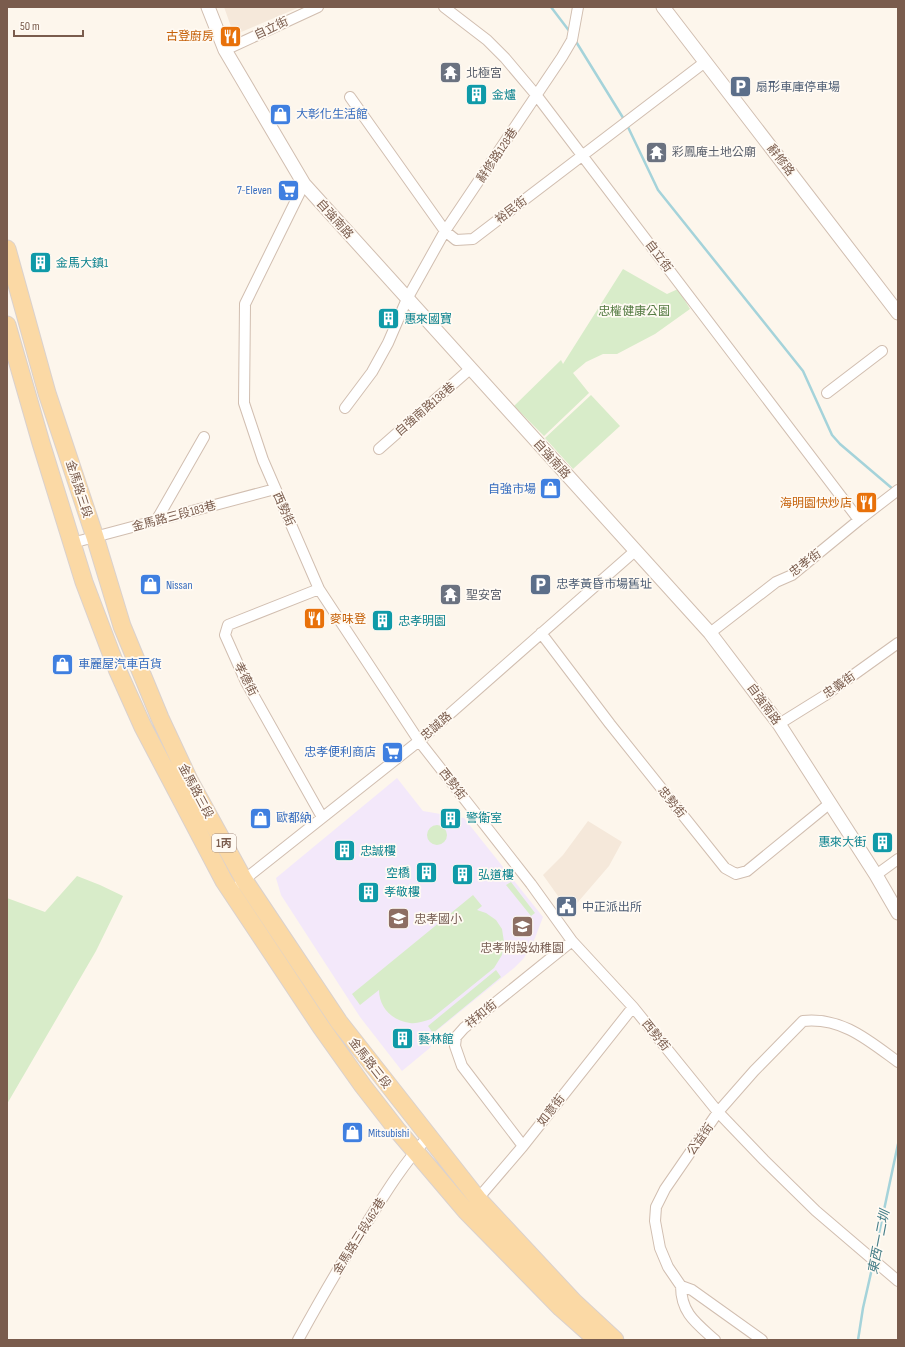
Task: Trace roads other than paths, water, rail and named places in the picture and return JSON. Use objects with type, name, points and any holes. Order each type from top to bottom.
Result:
[{"type":"main road","name":"金馬路三段","points":[[7,250],[47,393],[95,537],[122,626],[160,718],[189,780],[244,880],[339,1022],[428,1137],[472,1205]]},
{"type":"main road","name":"金馬路三段","points":[[7,324],[41,443],[84,582],[117,669],[143,727],[229,890],[337,1050],[414,1151],[574,1302],[592,1330],[615,1340]]},
{"type":"street","name":"自強南路","points":[[208,7],[225,50],[304,184],[710,633],[779,724],[876,875],[898,913]]},
{"type":"street","name":"自立街","points":[[225,50],[318,7]]},
{"type":"street","name":"自立街","points":[[444,7],[487,40],[505,58],[537,96],[859,520]]},
{"type":"street","name":"辭修路128巷","points":[[346,408],[372,372],[388,343],[407,299],[445,231],[537,96],[572,40],[578,7]]},
{"type":"street","name":"辭修路","points":[[663,7],[898,313]]},
{"type":"street","name":"裕民街","points":[[350,97],[445,231],[456,240],[473,239],[706,62]]},
{"type":"street","name":"西勢街","points":[[304,184],[245,304],[244,403],[255,438],[275,489],[319,589],[419,741],[531,884],[572,941],[633,1007],[718,1112],[764,1160],[816,1210],[898,1281]]},
{"type":"street","points":[[827,393],[882,351]]},
{"type":"street","name":"自強南路138巷","points":[[379,449],[470,369]]},
{"type":"street","points":[[156,521],[204,437]]},
{"type":"street","name":"金馬路三段183巷","points":[[72,543],[275,489]]},
{"type":"street","name":"忠孝街","points":[[710,633],[776,582],[792,574],[898,490]]},
{"type":"street","name":"忠誠路","points":[[229,890],[244,880],[419,741],[635,551]]},
{"type":"street","name":"孝德街","points":[[319,589],[228,625],[225,635],[246,682],[322,817]]},
{"type":"street","name":"忠勢街","points":[[541,633],[610,724],[725,868],[736,874],[747,871],[829,804]]},
{"type":"street","name":"忠義街","points":[[779,724],[824,696],[898,643]]},
{"type":"street","points":[[876,875],[898,859]]},
{"type":"street","name":"祥和街","points":[[523,1146],[462,1066],[455,1046],[456,1037],[464,1028],[572,941]]},
{"type":"street","name":"如意街","points":[[472,1205],[523,1146],[633,1007]]},
{"type":"street","name":"公益街","points":[[762,1340],[692,1290],[681,1286],[668,1267],[660,1248],[655,1221],[656,1207],[665,1189],[718,1112],[803,1020],[816,1019],[853,1030],[898,1062]]},
{"type":"street","name":"金馬路三段462巷","points":[[298,1340],[344,1258],[395,1178],[414,1151],[428,1137]]},
{"type":"street","points":[[681,1286],[681,1297],[685,1309],[694,1322],[715,1340]]},
{"type":"waterway","points":[[551,7],[570,32]]},
{"type":"waterway","points":[[575,40],[625,121]]},
{"type":"waterway","points":[[627,125],[658,190],[803,371],[832,435],[840,444],[894,490]]},
{"type":"waterway","name":"東西一二圳","points":[[874,1257],[898,1144]]},
{"type":"waterway","name":"東西一二圳","points":[[858,1340],[863,1308],[873,1264]]},
{"type":"place","name":"古登廚房","points":[[230,36]]},
{"type":"place","name":"北極宮","points":[[451,73]]},
{"type":"place","name":"扇形車庫停車場","points":[[741,87]]},
{"type":"place","name":"金爐","points":[[477,95]]},
{"type":"place","name":"大彰化生活館","points":[[280,114]]},
{"type":"place","name":"彩鳳庵土地公廟","points":[[656,152]]},
{"type":"place","name":"7-Eleven","points":[[288,190]]},
{"type":"place","name":"金馬大鎮1","points":[[40,263]]},
{"type":"place","name":"惠來國寶","points":[[388,319]]},
{"type":"place","name":"自強市場","points":[[551,489]]},
{"type":"place","name":"海明園快炒店","points":[[867,503]]},
{"type":"place","name":"忠孝黃昏市場舊址","points":[[541,584]]},
{"type":"place","name":"Nissan","points":[[151,585]]},
{"type":"place","name":"聖安宮","points":[[451,595]]},
{"type":"place","name":"麥味登","points":[[314,619]]},
{"type":"place","name":"忠孝明園","points":[[382,621]]},
{"type":"place","name":"車麗屋汽車百貨","points":[[63,664]]},
{"type":"place","name":"忠孝便利商店","points":[[392,752]]},
{"type":"place","name":"歐都納","points":[[260,818]]},
{"type":"place","name":"警衛室","points":[[450,818]]},
{"type":"place","name":"惠來大街","points":[[882,842]]},
{"type":"place","name":"忠誠樓","points":[[344,851]]},
{"type":"place","name":"空橋","points":[[426,873]]},
{"type":"place","name":"弘道樓","points":[[463,875]]},
{"type":"place","name":"孝敬樓","points":[[369,892]]},
{"type":"place","name":"中正派出所","points":[[567,907]]},
{"type":"place","name":"忠孝國小","points":[[398,919]]},
{"type":"place","name":"忠孝附設幼稚園","points":[[522,927]]},
{"type":"place","name":"藝林館","points":[[403,1039]]},
{"type":"place","name":"Mitsubishi","points":[[353,1133]]},
{"type":"park label","name":"忠權健康公園","points":[[634,311]]}]
